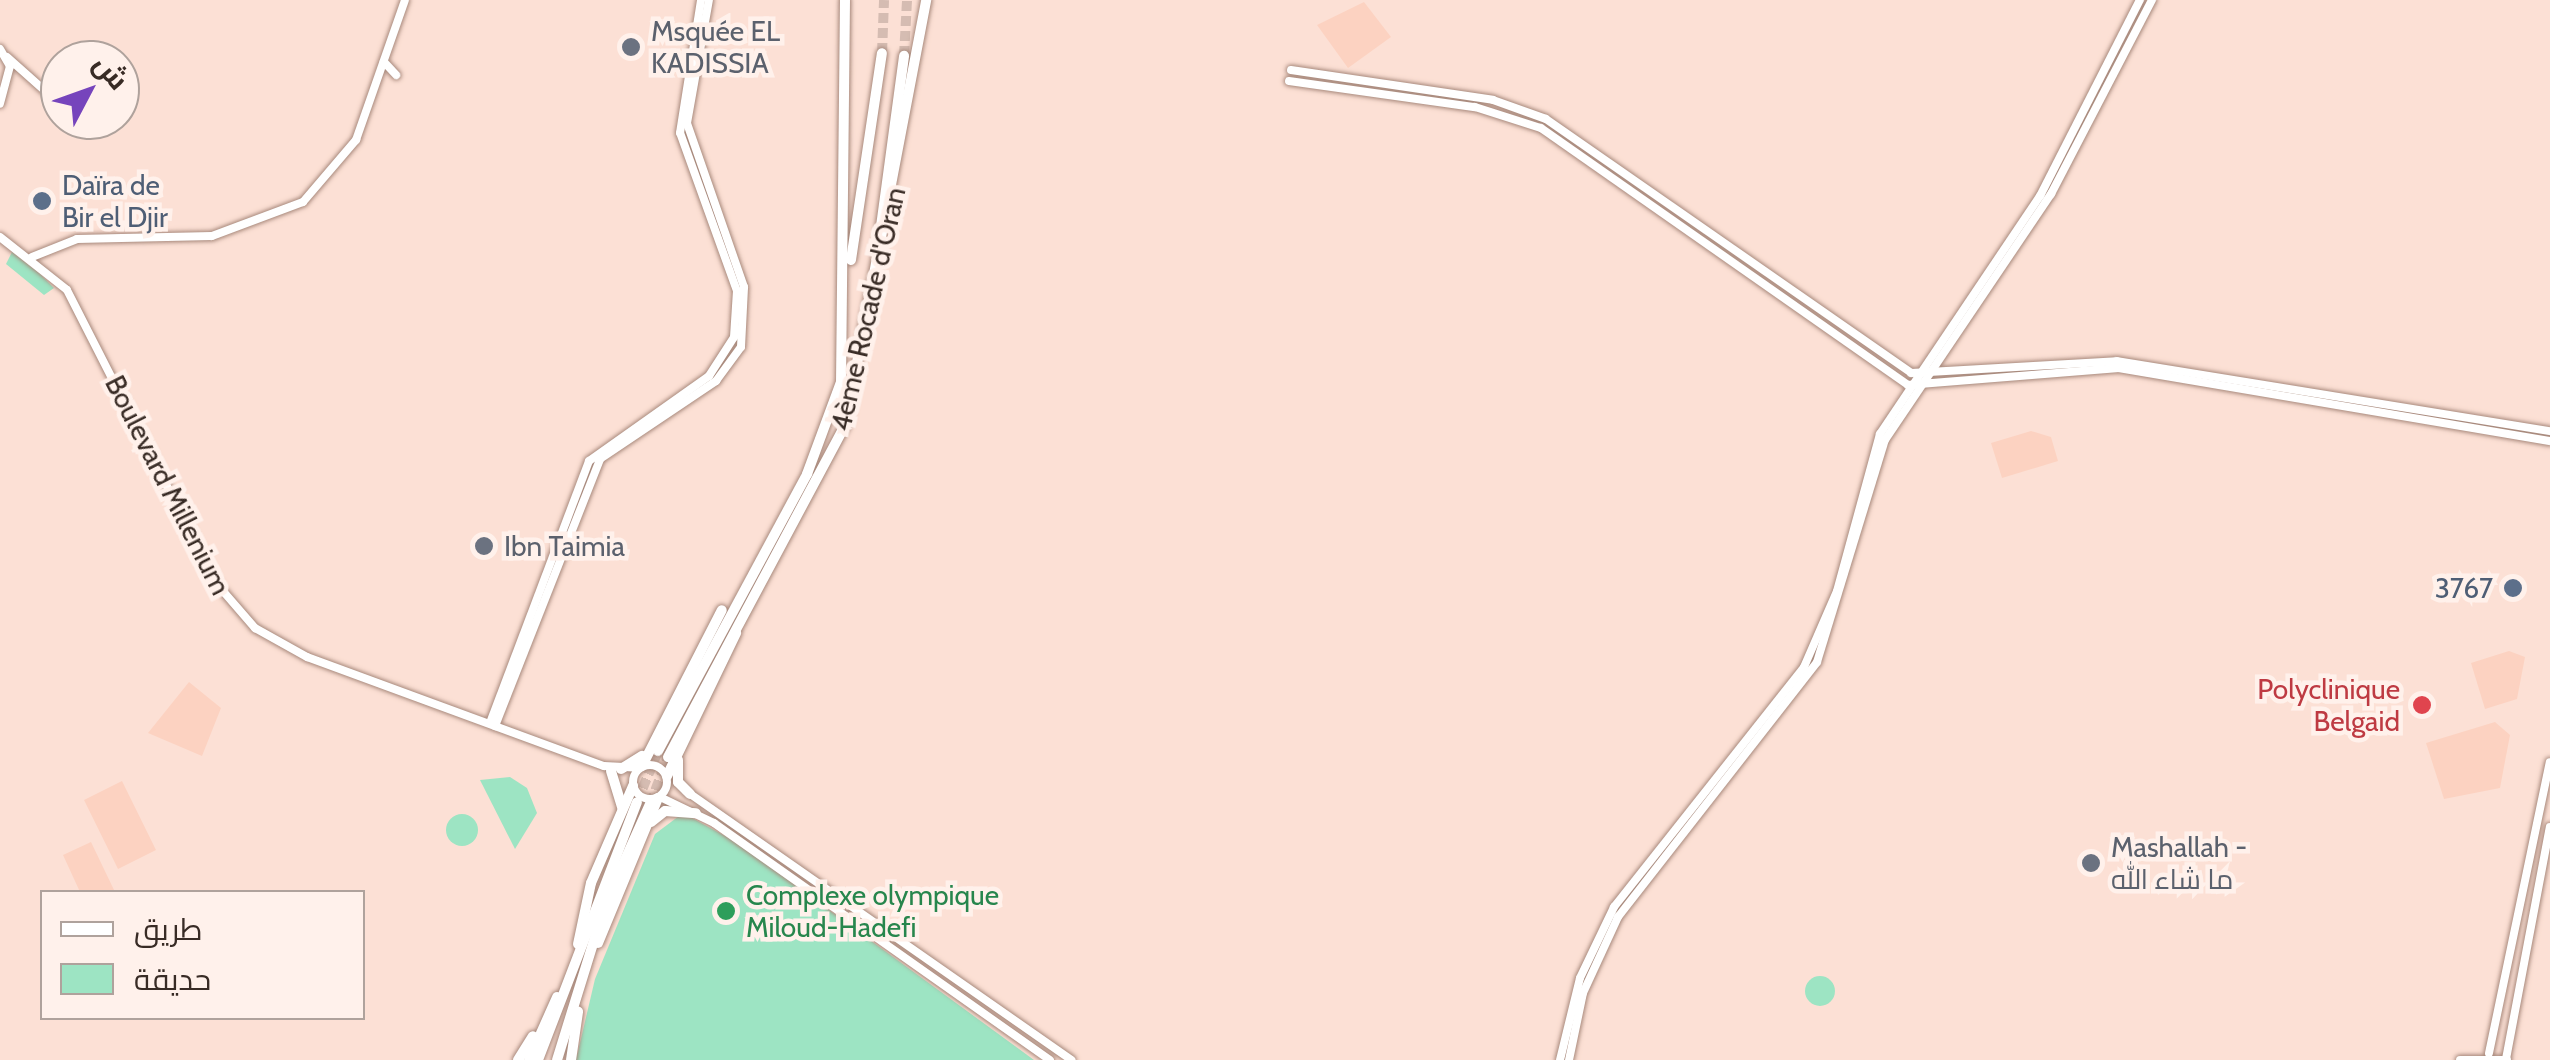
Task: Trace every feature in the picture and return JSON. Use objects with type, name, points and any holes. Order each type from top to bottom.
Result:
[{"type":"highway","name":"4ème Rocade d'Oran","points":[[664,752],[836,401],[848,275],[838,142],[845,0]]},
{"type":"highway","name":"4ème Rocade d'Oran","points":[[664,752],[831,462],[874,296],[926,0]]},
{"type":"highway","points":[[848,275],[882,53]]},
{"type":"highway","points":[[874,296],[904,56]]},
{"type":"highway","points":[[640,767],[664,752]]},
{"type":"highway","points":[[622,813],[612,769],[664,752]]},
{"type":"highway","points":[[664,752],[667,777]]},
{"type":"highway","points":[[664,752],[678,782],[690,794]]},
{"type":"highway","points":[[578,949],[586,901],[633,785]]},
{"type":"highway","points":[[588,962],[647,827],[651,800]]},
{"type":"highway","points":[[538,1060],[578,949],[651,800]]},
{"type":"highway","points":[[556,1060],[588,962],[651,800]]},
{"type":"highway","points":[[647,827],[665,811],[696,812]]},
{"type":"highway","points":[[518,1060],[564,988]]},
{"type":"highway","points":[[571,1060],[579,998]]},
{"type":"highway","points":[[530,1060],[546,1014]]},
{"type":"main road","points":[[34,258],[62,244],[212,236],[289,210],[348,154],[405,0]]},
{"type":"main road","points":[[492,724],[589,460],[709,376],[734,337],[737,291],[680,126],[702,0]]},
{"type":"main road","points":[[492,724],[600,459],[716,381],[740,346],[744,287],[687,123],[709,0]]},
{"type":"main road","points":[[1920,375],[2040,196],[2140,0]]},
{"type":"main road","points":[[1560,1060],[1580,978],[1614,907],[1804,667],[1837,591],[1866,468],[1912,385],[2052,194],[2152,0]]},
{"type":"main road","points":[[0,104],[4,53]]},
{"type":"main road","points":[[4,53],[40,86]]},
{"type":"main road","points":[[384,62],[396,74]]},
{"type":"main road","points":[[1292,70],[1493,100],[1546,119],[1920,375],[2117,361],[2550,431]]},
{"type":"main road","points":[[1289,81],[1474,107],[1540,128],[1912,385],[2031,368],[2118,368],[2550,441]]},
{"type":"main road","name":"Boulevard Millenium","points":[[0,238],[24,250],[53,276],[229,603],[270,639],[612,769]]},
{"type":"main road","points":[[24,250],[50,249]]},
{"type":"main road","points":[[50,249],[53,276]]},
{"type":"main road","points":[[1569,1060],[1583,993],[1618,917],[1817,662],[1848,584],[1873,470],[1912,385]]},
{"type":"main road","points":[[349,672],[354,658]]},
{"type":"main road","points":[[2490,1054],[2550,762]]},
{"type":"main road","points":[[633,785],[640,767]]},
{"type":"main road","points":[[612,769],[640,767],[667,777],[1072,1060]]},
{"type":"main road","points":[[612,769],[651,800],[696,812],[1050,1060]]},
{"type":"main road","points":[[651,800],[667,777]]},
{"type":"main road","points":[[2460,1060],[2490,1054],[2507,1059],[2550,826]]},
{"type":"shaded area","points":[[1364,2],[1391,37],[1348,68],[1317,25]]},
{"type":"shaded area","points":[[2031,431],[2051,437],[2058,461],[2002,478],[1991,443]]},
{"type":"shaded area","points":[[2509,651],[2525,657],[2517,699],[2485,709],[2471,663]]},
{"type":"shaded area","points":[[189,682],[221,708],[202,756],[148,733]]},
{"type":"shaded area","points":[[2495,722],[2510,735],[2500,788],[2444,799],[2426,743]]},
{"type":"shaded area","points":[[122,781],[156,850],[118,869],[84,800]]},
{"type":"shaded area","points":[[91,842],[114,890],[79,890],[63,855]]},
{"type":"green space","points":[[12,252],[54,288],[44,295],[6,264]]},
{"type":"green space","points":[[510,777],[527,788],[537,813],[515,849],[480,780]]},
{"type":"green space","name":"Complexe olympique Miloud-Hadefi","points":[[683,813],[736,842],[1034,1060],[576,1060],[595,979],[655,834]]},
{"type":"green space","points":[[462,814],[473,819],[478,830],[473,841],[462,846],[451,841],[446,830],[451,819]]},
{"type":"green space","points":[[1820,976],[1830,981],[1835,991],[1830,1001],[1820,1006],[1810,1001],[1805,991],[1810,981]]},
{"type":"tunnel","points":[[882,53],[884,0]]},
{"type":"tunnel","points":[[904,56],[907,0]]},
{"type":"tunnel","points":[[637,802],[658,751]]},
{"type":"tunnel","points":[[650,804],[668,757]]},
{"type":"place","name":"Msquée EL KADISSIA","points":[[631,47]]},
{"type":"place","name":"Daïra de Bir el Djir","points":[[42,201]]},
{"type":"place","name":"Ibn Taimia","points":[[484,546]]},
{"type":"place","name":"3767","points":[[2513,588]]},
{"type":"place","name":"Polyclinique Belgaid","points":[[2422,705]]},
{"type":"place","name":"Mashallah - ما شاء الله","points":[[2091,863]]},
{"type":"place","name":"Complexe olympique Miloud-Hadefi","points":[[726,911]]}]
